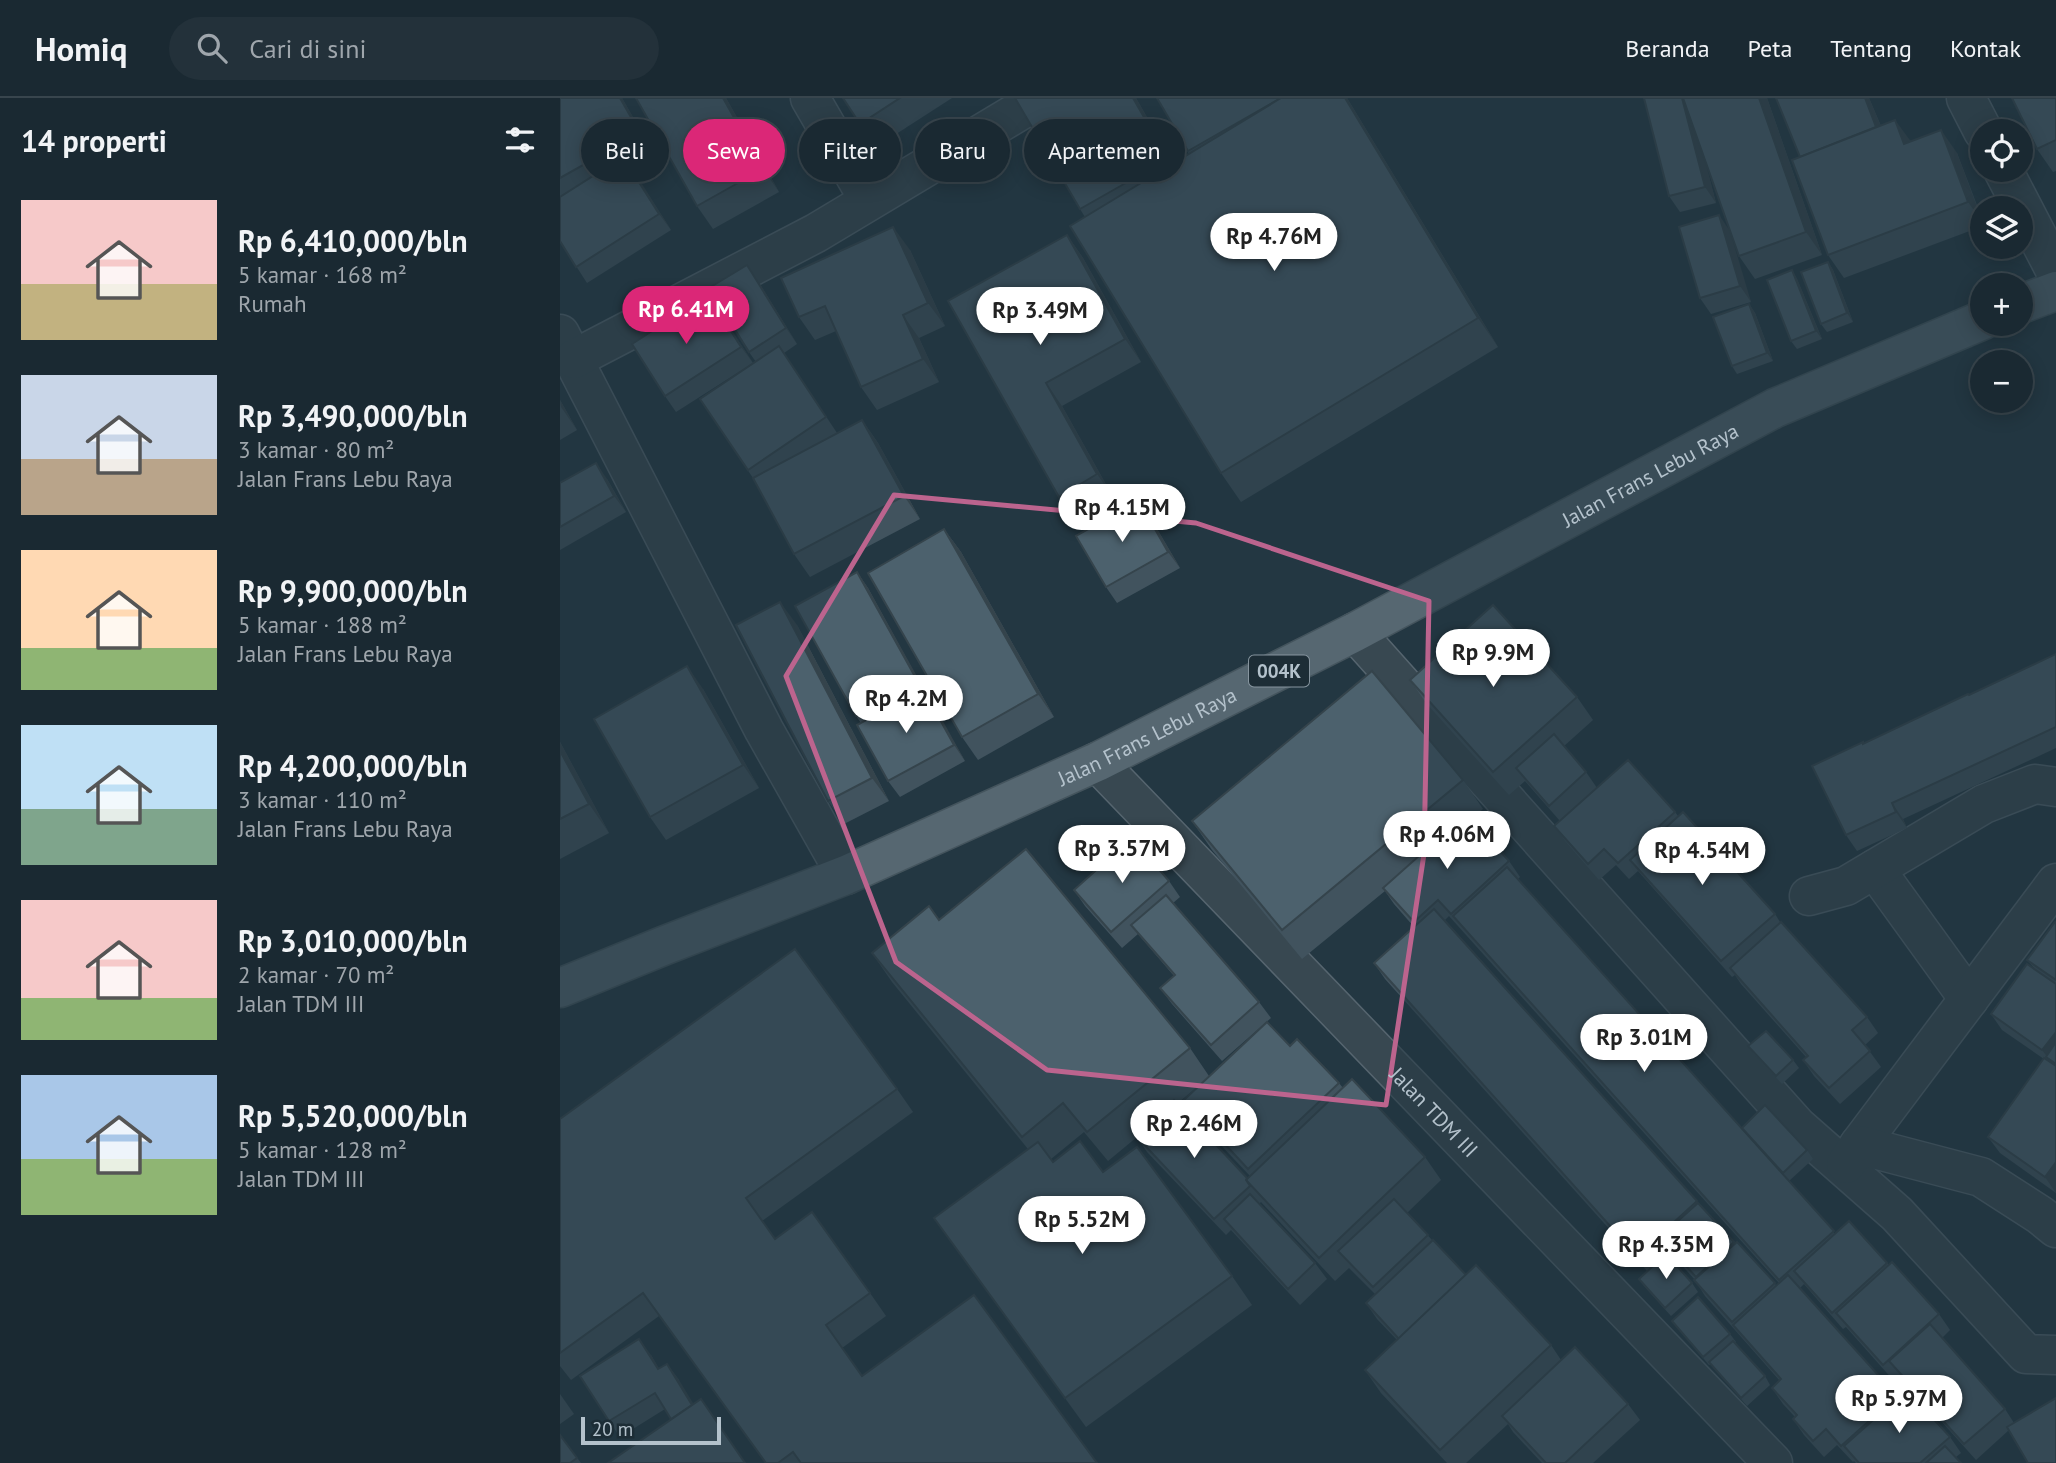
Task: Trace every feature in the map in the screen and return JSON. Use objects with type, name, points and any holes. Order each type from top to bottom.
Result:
[{"type":"main road","points":[[2033,300],[2056,291]]},
{"type":"main road","name":"Jalan Frans Lebu Raya","points":[[560,988],[846,875],[1097,762],[1355,632],[1775,408],[1970,326]]},
{"type":"street","points":[[810,98],[869,200]]},
{"type":"street","points":[[846,875],[764,730],[567,346],[816,233],[1041,98]]},
{"type":"street","points":[[1966,98],[1977,119]]},
{"type":"street","points":[[2009,182],[2056,272]]},
{"type":"street","points":[[1355,632],[1797,1126],[1827,1151],[1981,1177],[2056,1228]]},
{"type":"street","name":"Jalan TDM III","points":[[1097,762],[1773,1463]]},
{"type":"street","points":[[1809,896],[1846,886],[1984,804],[2035,784],[2056,786]]},
{"type":"street","points":[[1875,869],[1969,999]]},
{"type":"street","points":[[1851,1157],[2056,883]]},
{"type":"street","points":[[1851,1157],[1897,1214],[2026,1354],[2056,1355]]},
{"type":"highlighted area","points":[[894,495],[1196,523],[1429,601],[1424,854],[1386,1105],[1047,1070],[896,962],[786,676]]},
{"type":"building","points":[[560,98],[620,98],[632,119],[581,119],[581,166],[560,178]]},
{"type":"building","points":[[636,98],[723,98],[735,119],[683,119],[683,181],[669,156],[669,119],[648,119]]},
{"type":"building","points":[[843,98],[900,98],[868,119],[857,119]]},
{"type":"building","points":[[1015,98],[1133,98],[1145,119],[1027,119]]},
{"type":"building","points":[[1157,98],[1281,98],[1188,151],[1185,146],[1185,119],[1169,119]]},
{"type":"building","points":[[1281,98],[1345,98],[1478,318],[1221,473],[1070,226],[1143,182],[1185,182],[1185,156]]},
{"type":"building","points":[[1644,98],[1682,98],[1705,187],[1669,196]]},
{"type":"building","points":[[1683,98],[1759,98],[1806,232],[1739,256]]},
{"type":"building","points":[[1776,98],[1865,98],[1876,127],[1800,157]]},
{"type":"building","points":[[2012,98],[2056,98],[2056,140],[2037,149],[2033,141],[2033,119],[2022,119]]},
{"type":"building","points":[[1895,120],[1904,144],[1941,130],[1968,202],[1828,255],[1792,160]]},
{"type":"building","points":[[584,182],[639,182],[659,214],[576,267],[560,241],[560,197]]},
{"type":"building","points":[[683,182],[740,182],[697,206]]},
{"type":"building","points":[[1064,182],[1128,182],[1080,209]]},
{"type":"building","points":[[1719,215],[1740,286],[1700,298],[1679,227]]},
{"type":"building","points":[[893,227],[928,303],[903,315],[923,359],[861,387],[825,306],[799,317],[781,278]]},
{"type":"building","points":[[1067,235],[1125,339],[1046,383],[1097,474],[1059,497],[948,301]]},
{"type":"building","points":[[1828,262],[1847,313],[1821,324],[1801,272]]},
{"type":"building","points":[[747,265],[786,328],[749,352],[709,288]]},
{"type":"building","points":[[1792,270],[1816,331],[1791,341],[1767,280]]},
{"type":"building","points":[[708,295],[741,347],[665,396],[632,344]]},
{"type":"building","points":[[1749,304],[1767,353],[1732,366],[1713,317]]},
{"type":"building","points":[[779,346],[826,417],[748,470],[700,399]]},
{"type":"building","points":[[862,420],[904,496],[794,554],[753,478]]},
{"type":"building","points":[[596,463],[614,496],[560,527],[560,483]]},
{"type":"building","points":[[1139,501],[1168,552],[1106,587],[1076,536]]},
{"type":"building","points":[[944,529],[1038,694],[962,737],[868,573]]},
{"type":"building","points":[[857,572],[918,682],[856,716],[795,606]]},
{"type":"building","points":[[780,602],[872,778],[828,801],[736,625]]},
{"type":"building","points":[[1493,605],[1577,697],[1493,772],[1410,680]]},
{"type":"building","points":[[2056,654],[2056,727],[1892,803],[1896,812],[1846,835],[1812,766]]},
{"type":"building","points":[[687,666],[743,765],[650,817],[594,719]]},
{"type":"building","points":[[1372,671],[1463,780],[1282,930],[1192,821]]},
{"type":"building","points":[[923,689],[954,745],[888,781],[857,725]]},
{"type":"building","points":[[1554,734],[1586,772],[1549,806],[1516,768]]},
{"type":"building","points":[[560,751],[589,804],[560,819]]},
{"type":"building","points":[[1628,760],[1675,812],[1618,863],[1604,849],[1588,864],[1554,826]]},
{"type":"building","points":[[1683,812],[1775,914],[1721,961],[1630,860]]},
{"type":"building","points":[[1466,814],[1509,861],[1451,914],[1438,900],[1414,922],[1383,888]]},
{"type":"building","points":[[1132,838],[1169,881],[1111,932],[1074,890]]},
{"type":"building","points":[[1026,849],[1190,1048],[1087,1132],[1063,1103],[1022,1137],[872,953],[929,906],[939,920]]},
{"type":"building","points":[[1507,867],[1834,1231],[1779,1280],[1453,916]]},
{"type":"building","points":[[1166,895],[1259,1002],[1211,1045],[1160,988],[1175,975],[1131,925]]},
{"type":"building","points":[[1434,909],[1697,1201],[1637,1256],[1374,963]]},
{"type":"building","points":[[1781,922],[1867,1017],[1852,1030],[1870,1051],[1829,1088],[1803,1060],[1808,1056],[1730,968]]},
{"type":"building","points":[[2056,923],[2056,980],[2027,960]]},
{"type":"building","points":[[795,949],[897,1089],[746,1198],[775,1239],[812,1212],[870,1293],[826,1325],[862,1376],[974,1295],[1097,1463],[801,1463],[793,1452],[778,1463],[766,1463],[643,1293],[560,1353],[560,1119]]},
{"type":"building","points":[[2027,964],[2056,984],[2056,1032],[2042,1050],[1991,1014]]},
{"type":"building","points":[[1267,1022],[1290,1046],[1297,1039],[1339,1083],[1248,1169],[1184,1100]]},
{"type":"building","points":[[1766,1031],[1793,1060],[1776,1076],[1748,1046]]},
{"type":"building","points":[[2056,1042],[2056,1064],[2046,1057]]},
{"type":"building","points":[[2044,1058],[2056,1066],[2056,1162],[2045,1177],[1988,1137]]},
{"type":"building","points":[[1352,1079],[1425,1157],[1319,1258],[1246,1180]]},
{"type":"building","points":[[1174,1100],[1247,1178],[1250,1186],[1214,1219],[1136,1136]]},
{"type":"building","points":[[1765,1105],[1807,1150],[1783,1173],[1742,1128]]},
{"type":"building","points":[[1080,1141],[1103,1172],[1137,1147],[1232,1276],[1065,1398],[934,1218],[1038,1142],[1053,1162]]},
{"type":"building","points":[[1250,1194],[1315,1263],[1288,1289],[1224,1219]]},
{"type":"building","points":[[1394,1199],[1428,1235],[1373,1287],[1338,1251]]},
{"type":"building","points":[[1698,1203],[1734,1242],[1696,1277],[1660,1237]]},
{"type":"building","points":[[1849,1221],[1887,1263],[1832,1313],[1794,1271]]},
{"type":"building","points":[[1433,1240],[1466,1275],[1399,1339],[1366,1303]]},
{"type":"building","points":[[1737,1242],[1775,1283],[1732,1322],[1694,1280]]},
{"type":"building","points":[[1666,1254],[1692,1283],[1665,1308],[1639,1279]]},
{"type":"building","points":[[1892,1262],[1939,1314],[1883,1365],[1836,1313]]},
{"type":"building","points":[[1476,1265],[1551,1345],[1440,1450],[1365,1370]]},
{"type":"building","points":[[1788,1275],[1897,1396],[1841,1446],[1826,1429],[1813,1441],[1793,1419],[1797,1415],[1772,1388],[1781,1379],[1733,1325]]},
{"type":"building","points":[[1698,1297],[1730,1334],[1703,1357],[1672,1321]]},
{"type":"building","points":[[1930,1324],[2005,1409],[1964,1444],[1889,1361]]},
{"type":"building","points":[[639,1339],[658,1369],[667,1364],[692,1405],[671,1419],[655,1393],[609,1421],[580,1376]]},
{"type":"building","points":[[1733,1341],[1765,1376],[1741,1398],[1709,1362]]},
{"type":"building","points":[[1575,1347],[1628,1404],[1565,1463],[1546,1463],[1502,1416]]},
{"type":"building","points":[[1907,1390],[1950,1437],[1920,1463],[1859,1463],[1844,1446]]},
{"type":"building","points":[[2056,1398],[2056,1463],[2028,1463],[2007,1427]]},
{"type":"building","points":[[701,1399],[745,1463],[608,1463]]},
{"type":"building","points":[[560,1435],[577,1458],[570,1463],[560,1463]]},
{"type":"building","points":[[1945,1446],[1961,1463],[1926,1463]]}]
